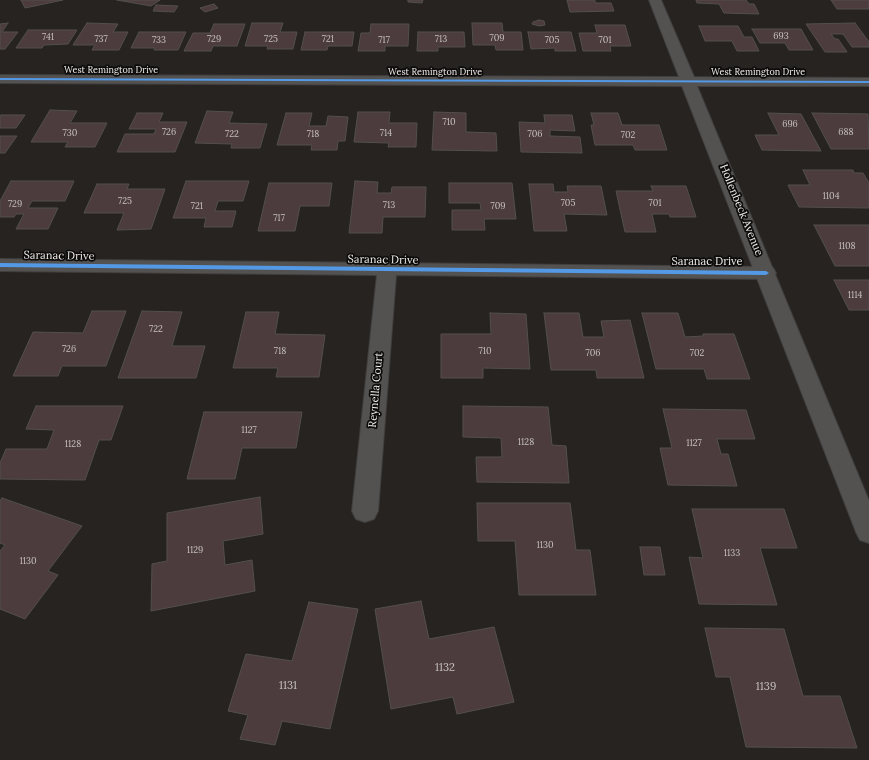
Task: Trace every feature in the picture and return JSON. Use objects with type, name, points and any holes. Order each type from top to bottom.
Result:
[{"type":"street","name":"Hollenbeck Avenue","points":[[655,0],[766,272],[869,532]]},
{"type":"street","name":"West Remington Drive","points":[[0,79],[869,82]]},
{"type":"street","name":"Saranac Drive","points":[[0,266],[766,272]]},
{"type":"street","name":"Reynella Court","points":[[366,511],[387,270]]},
{"type":"building","points":[[21,0],[63,0],[25,8]]},
{"type":"building","points":[[117,0],[160,0],[151,6]]},
{"type":"building","points":[[408,0],[423,0],[422,3],[408,2]]},
{"type":"building","points":[[567,0],[595,0],[595,3],[611,3],[614,11],[570,12]]},
{"type":"building","points":[[696,0],[746,0],[749,4],[754,4],[759,14],[724,13],[719,4],[697,3]]},
{"type":"building","points":[[831,0],[869,0],[869,9],[837,9]]},
{"type":"building","points":[[214,4],[218,8],[205,12],[200,8]]},
{"type":"building","points":[[156,5],[178,6],[174,12],[153,11]]},
{"type":"building","points":[[539,20],[544,21],[545,25],[539,26],[532,24],[533,22]]},
{"type":"building","points":[[8,23],[2,32],[18,32],[5,49],[0,49],[0,24]]},
{"type":"building","points":[[87,23],[118,24],[113,32],[128,32],[119,50],[92,50],[95,45],[73,45]]},
{"type":"building","points":[[252,23],[283,23],[280,32],[297,32],[293,49],[267,49],[268,46],[245,46]]},
{"type":"building","points":[[472,23],[502,23],[503,32],[521,32],[523,50],[496,50],[495,45],[473,45]]},
{"type":"building","points":[[855,23],[869,42],[869,47],[852,47],[843,34],[831,34],[835,39],[838,39],[847,52],[825,52],[806,24]]},
{"type":"building","points":[[214,24],[245,24],[237,46],[213,46],[211,51],[184,51],[193,33],[210,33]]},
{"type":"building","points":[[371,24],[409,24],[408,46],[385,46],[385,51],[358,51],[361,33],[370,33]]},
{"type":"building","points":[[595,25],[625,25],[631,46],[610,46],[611,51],[583,51],[579,33],[597,33]]},
{"type":"building","points":[[699,26],[738,26],[744,37],[752,37],[759,51],[737,51],[732,41],[705,41]]},
{"type":"building","points":[[752,29],[801,29],[813,50],[789,50],[785,43],[760,43]]},
{"type":"building","points":[[28,30],[77,30],[68,44],[44,45],[42,48],[16,48]]},
{"type":"building","points":[[139,32],[186,32],[178,50],[154,50],[155,48],[131,48]]},
{"type":"building","points":[[305,32],[354,32],[352,46],[328,46],[327,50],[301,50]]},
{"type":"building","points":[[418,32],[464,32],[465,47],[438,47],[438,51],[417,51]]},
{"type":"building","points":[[528,32],[571,32],[576,51],[555,51],[555,48],[531,49]]},
{"type":"building","points":[[50,110],[77,111],[70,123],[107,123],[95,147],[65,147],[68,142],[31,142]]},
{"type":"building","points":[[207,111],[233,112],[229,123],[267,124],[260,148],[231,148],[232,144],[195,143]]},
{"type":"building","points":[[358,112],[390,112],[389,123],[417,123],[416,147],[388,147],[389,143],[354,142]]},
{"type":"building","points":[[434,112],[466,113],[466,132],[496,133],[497,151],[432,150]]},
{"type":"building","points":[[137,113],[163,113],[159,122],[187,122],[175,152],[117,152],[125,134],[154,134],[156,129],[129,129]]},
{"type":"building","points":[[286,113],[312,113],[309,126],[326,126],[328,116],[348,117],[345,141],[338,141],[337,150],[311,150],[312,145],[277,145]]},
{"type":"building","points":[[591,113],[618,113],[622,125],[659,125],[667,150],[635,150],[633,145],[595,145],[591,125],[594,125]]},
{"type":"building","points":[[768,113],[801,114],[821,151],[762,150],[755,135],[779,135]]},
{"type":"building","points":[[812,113],[868,114],[869,149],[831,149]]},
{"type":"building","points":[[1,115],[25,115],[16,128],[0,128]]},
{"type":"building","points":[[544,115],[572,115],[575,131],[550,130],[550,136],[580,137],[582,153],[521,152],[519,122],[545,123]]},
{"type":"building","points":[[0,136],[17,136],[5,153],[0,153]]},
{"type":"building","points":[[803,170],[853,170],[854,173],[863,173],[869,183],[869,208],[799,207],[788,185],[810,185]]},
{"type":"building","points":[[11,181],[74,181],[65,201],[32,201],[28,208],[58,208],[48,229],[16,229],[24,214],[16,214],[14,217],[0,217],[0,201]]},
{"type":"building","points":[[186,181],[249,181],[243,201],[218,201],[215,211],[236,211],[232,227],[204,227],[206,218],[173,218]]},
{"type":"building","points":[[355,181],[378,182],[377,193],[391,193],[392,187],[426,187],[425,217],[383,217],[382,233],[349,233]]},
{"type":"building","points":[[269,183],[332,183],[329,206],[300,206],[295,231],[258,231]]},
{"type":"building","points":[[449,183],[512,183],[516,219],[484,219],[485,230],[452,230],[452,210],[481,210],[480,203],[449,203]]},
{"type":"building","points":[[97,184],[129,184],[127,189],[165,189],[151,229],[117,230],[124,213],[84,213]]},
{"type":"building","points":[[529,184],[553,184],[554,192],[568,192],[567,186],[601,186],[607,215],[564,214],[567,231],[534,231]]},
{"type":"building","points":[[651,186],[686,186],[696,217],[670,217],[669,214],[652,214],[656,232],[625,232],[616,191],[653,191]]},
{"type":"building","points":[[814,225],[869,225],[869,266],[835,266]]},
{"type":"building","points":[[834,280],[869,280],[869,310],[849,310]]},
{"type":"building","points":[[92,311],[126,311],[106,366],[62,366],[58,376],[13,376],[33,332],[83,333]]},
{"type":"building","points":[[142,311],[182,312],[172,346],[205,346],[196,378],[118,378]]},
{"type":"building","points":[[246,312],[279,312],[275,334],[325,335],[319,377],[276,377],[278,368],[233,368]]},
{"type":"building","points":[[490,313],[526,314],[530,369],[483,368],[483,378],[441,378],[441,334],[491,334]]},
{"type":"building","points":[[544,313],[579,313],[583,337],[604,337],[601,321],[630,320],[644,378],[597,378],[596,370],[551,370]]},
{"type":"building","points":[[642,313],[678,313],[685,337],[703,336],[703,334],[734,334],[750,379],[707,379],[704,369],[656,369]]},
{"type":"building","points":[[36,406],[123,406],[111,440],[99,440],[85,480],[0,479],[0,463],[6,449],[47,449],[54,430],[26,429]]},
{"type":"building","points":[[463,406],[548,407],[552,445],[566,446],[569,483],[477,482],[476,457],[502,457],[501,438],[463,437]]},
{"type":"building","points":[[663,409],[746,410],[755,439],[717,439],[721,454],[728,454],[737,486],[668,485],[660,448],[672,448]]},
{"type":"building","points":[[204,412],[302,412],[296,448],[242,448],[235,479],[187,479]]},
{"type":"building","points":[[260,497],[263,534],[223,541],[225,565],[252,560],[255,591],[151,611],[152,564],[167,561],[167,513]]},
{"type":"building","points":[[2,498],[82,526],[48,571],[58,575],[25,619],[0,609],[0,551],[5,545],[0,543],[0,501]]},
{"type":"building","points":[[477,503],[570,503],[576,550],[590,550],[596,595],[519,595],[515,541],[478,541]]},
{"type":"building","points":[[692,509],[784,509],[797,548],[760,548],[777,605],[699,604],[689,557],[703,558]]},
{"type":"building","points":[[640,547],[660,547],[665,575],[644,575]]},
{"type":"building","points":[[421,601],[429,639],[494,627],[514,702],[457,714],[453,697],[391,709],[375,609]]},
{"type":"building","points":[[309,602],[358,609],[330,729],[282,721],[275,745],[240,739],[248,715],[228,711],[246,654],[292,661]]},
{"type":"building","points":[[705,628],[784,629],[803,696],[840,696],[857,748],[746,747],[730,677],[716,677]]},
{"type":"cycle path","points":[[0,79],[869,82]]},
{"type":"cycle path","points":[[0,265],[766,273]]}]
